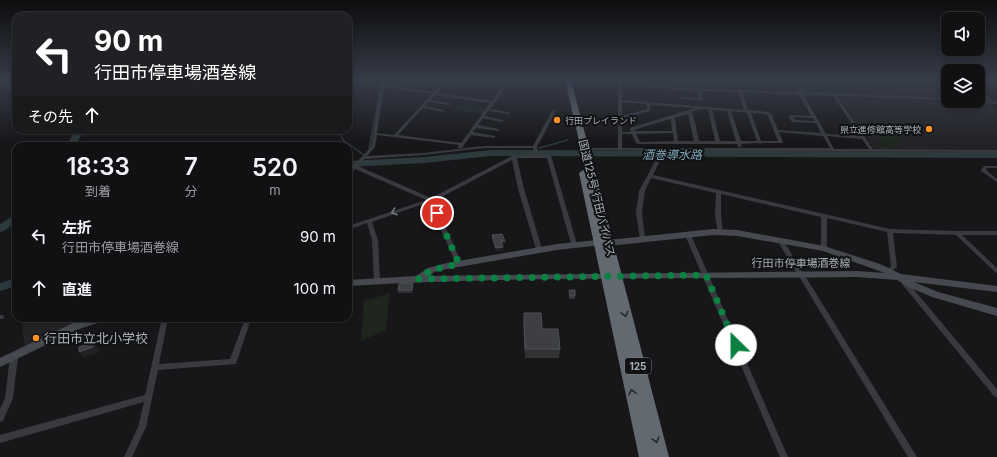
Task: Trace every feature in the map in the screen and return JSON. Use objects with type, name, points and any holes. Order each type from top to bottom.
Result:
[{"type":"highway","name":"国道125号 行田バイパス","points":[[567,101],[582,152]]},
{"type":"highway","name":"国道125号 行田バイパス","points":[[572,101],[582,152],[611,276],[660,457]]},
{"type":"highway","name":"国道125号 行田バイパス","points":[[611,276],[648,457]]},
{"type":"street","points":[[352,170],[373,147],[380,101]]},
{"type":"street","points":[[395,136],[428,101]]},
{"type":"street","points":[[430,101],[449,104]]},
{"type":"street","points":[[459,150],[493,102],[488,101]]},
{"type":"street","points":[[620,150],[621,101]]},
{"type":"street","points":[[624,101],[770,114],[781,142],[638,143],[632,128],[671,118],[697,108]]},
{"type":"street","points":[[681,101],[682,106]]},
{"type":"street","points":[[744,101],[760,143]]},
{"type":"street","points":[[806,101],[833,150]]},
{"type":"street","points":[[838,101],[872,150]]},
{"type":"street","points":[[985,102],[995,103],[997,107]]},
{"type":"street","points":[[620,118],[649,110],[648,104]]},
{"type":"street","points":[[422,108],[443,111]]},
{"type":"street","points":[[710,109],[718,143]]},
{"type":"street","points":[[487,110],[508,113]]},
{"type":"street","points":[[729,110],[741,150]]},
{"type":"street","points":[[536,153],[554,111]]},
{"type":"street","points":[[689,112],[692,114],[697,143]]},
{"type":"street","points":[[814,118],[791,116],[793,121],[817,122]]},
{"type":"street","points":[[482,117],[502,121]]},
{"type":"street","points":[[671,118],[673,119],[676,143]]},
{"type":"street","points":[[475,126],[497,130]]},
{"type":"street","points":[[777,131],[863,138]]},
{"type":"street","points":[[620,133],[674,132]]},
{"type":"street","points":[[470,133],[493,137]]},
{"type":"street","points":[[375,134],[462,144]]},
{"type":"street","points":[[642,238],[640,213],[642,191],[650,176],[658,151],[653,143]]},
{"type":"street","points":[[364,158],[423,154],[484,147],[536,153],[548,157],[550,159],[574,244]]},
{"type":"street","points":[[582,152],[620,150],[997,151]]},
{"type":"street","points":[[352,227],[431,200],[514,157],[536,153]]},
{"type":"street","points":[[514,157],[521,189],[540,249]]},
{"type":"street","points":[[356,167],[431,200],[459,264]]},
{"type":"street","points":[[997,167],[986,167],[983,170],[997,181]]},
{"type":"street","points":[[650,176],[890,232],[997,233]]},
{"type":"street","points":[[719,192],[718,215],[720,232]]},
{"type":"street","points":[[824,216],[824,249]]},
{"type":"street","points":[[369,221],[375,240],[377,281]]},
{"type":"street","points":[[418,279],[431,270],[540,249],[574,244],[603,243],[642,238],[720,232],[737,233],[780,240],[824,249],[889,271],[914,286],[935,295],[997,312]]},
{"type":"street","points":[[889,271],[894,267],[890,232]]},
{"type":"street","points":[[957,233],[997,271]]},
{"type":"street","points":[[688,234],[784,457]]},
{"type":"street","points":[[780,240],[913,457]]},
{"type":"street","name":"行田市停車場酒巻線","points":[[352,283],[418,279],[857,274],[900,277],[997,289]]},
{"type":"street","points":[[900,277],[997,394]]},
{"type":"street","points":[[0,363],[76,326],[88,322]]},
{"type":"street","points":[[128,457],[142,427],[164,322]]},
{"type":"street","points":[[154,367],[233,362],[247,322]]},
{"type":"street","points":[[0,418],[9,398],[14,357]]},
{"type":"street","points":[[0,439],[148,397]]},
{"type":"shaded area","name":"県立進修館高等学校","points":[[842,101],[941,101],[941,108],[985,108],[985,101],[988,101],[997,109],[997,150],[874,149]]},
{"type":"shaded area","points":[[459,104],[487,108],[482,114],[454,110]]},
{"type":"shaded area","points":[[877,128],[903,131],[902,135],[904,136],[901,137],[897,144],[898,147],[891,146],[891,142],[884,147],[878,146],[877,144],[881,143]]},
{"type":"shaded area","points":[[390,293],[386,330],[361,341],[364,301]]},
{"type":"shaded area","name":"行田市立北小学校","points":[[22,322],[89,322],[25,349]]},
{"type":"building","points":[[502,234],[505,241],[501,241],[503,247],[496,248],[492,235]]},
{"type":"building","points":[[413,283],[412,290],[398,290],[399,284]]},
{"type":"building","points":[[569,290],[575,290],[575,296],[570,296]]},
{"type":"building","points":[[524,313],[541,313],[542,329],[558,329],[560,349],[525,349]]},
{"type":"building","points":[[93,342],[93,347],[79,352],[79,347]]},
{"type":"waterway","points":[[369,149],[378,101]]},
{"type":"waterway","points":[[72,142],[78,134]]},
{"type":"waterway","points":[[340,134],[345,142]]},
{"type":"waterway","points":[[539,148],[568,140]]},
{"type":"waterway","points":[[352,147],[364,155]]},
{"type":"waterway","name":"酒巻導水路","points":[[352,164],[424,160],[491,153],[997,155]]},
{"type":"waterway","points":[[0,229],[12,220]]},
{"type":"waterway","name":"酒巻導水路","points":[[0,287],[12,283]]},
{"type":"place","name":"行田プレイランド","points":[[557,120]]},
{"type":"place","name":"県立進修館高等学校","points":[[929,129]]},
{"type":"place","name":"行田市立北小学校","points":[[36,338]]},
{"type":"route","points":[[437,213],[459,264],[431,270],[418,279],[706,275],[736,345]]}]
